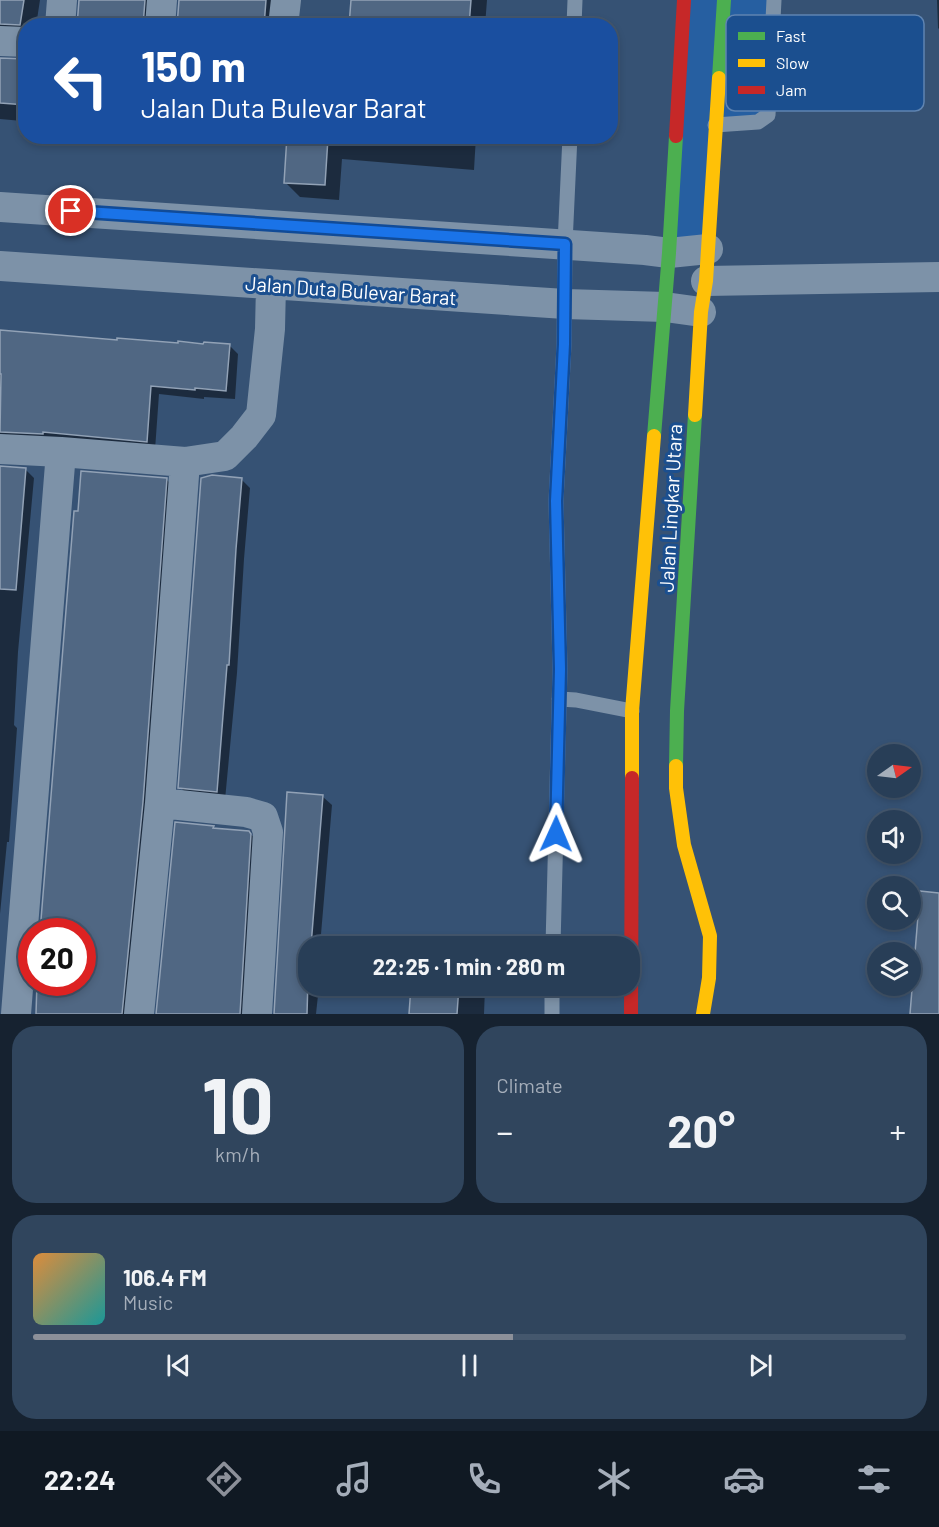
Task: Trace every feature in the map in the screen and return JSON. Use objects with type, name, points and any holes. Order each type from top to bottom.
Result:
[{"type":"main road","name":"Jalan Lingkar Utara","points":[[631,1014],[638,711],[654,307],[657,251],[684,0]]},
{"type":"main road","name":"Jalan Lingkar Utara","points":[[703,1014],[709,978],[710,936],[684,845],[676,788],[672,711],[701,312],[706,281],[724,0]]},
{"type":"street","points":[[61,18],[62,0]]},
{"type":"street","points":[[161,18],[162,0]]},
{"type":"street","points":[[284,18],[286,0]]},
{"type":"street","points":[[0,41],[18,42]]},
{"type":"street","points":[[0,207],[657,251],[708,249]]},
{"type":"street","name":"Jalan Duta Bulevar Barat","points":[[0,266],[271,285],[654,307],[701,312]]},
{"type":"street","points":[[706,281],[939,277]]},
{"type":"street","points":[[0,449],[185,462],[225,456],[261,415],[270,329],[271,285]]},
{"type":"street","points":[[16,1014],[61,452]]},
{"type":"street","points":[[139,1014],[160,802],[185,462]]},
{"type":"street","points":[[160,802],[246,812],[263,817],[268,832],[257,1014]]},
{"type":"lane","points":[[574,18],[575,0]]},
{"type":"lane","points":[[773,15],[774,0]]},
{"type":"lane","points":[[716,125],[759,122],[768,115],[768,111]]},
{"type":"lane","points":[[553,936],[560,669],[556,501],[575,304],[570,144]]},
{"type":"lane","points":[[559,699],[638,711]]},
{"type":"lane","points":[[552,996],[552,1014]]},
{"type":"shaded area","points":[[685,0],[775,0],[774,15],[726,15],[726,111],[768,111],[768,115],[716,125],[708,249],[669,253]]},
{"type":"building","points":[[0,0],[24,0],[18,25],[0,24]]},
{"type":"building","points":[[79,0],[145,0],[144,18],[78,18]]},
{"type":"building","points":[[179,0],[266,0],[265,18],[178,18]]},
{"type":"building","points":[[351,0],[471,0],[470,18],[350,18]]},
{"type":"building","points":[[0,58],[18,59],[18,104],[0,103]]},
{"type":"building","points":[[286,144],[328,144],[325,185],[284,183]]},
{"type":"building","points":[[0,330],[117,340],[117,338],[230,344],[226,391],[151,386],[147,442],[43,432],[43,434],[0,432]]},
{"type":"building","points":[[0,466],[26,468],[16,590],[0,589]]},
{"type":"building","points":[[81,471],[167,478],[143,802],[122,1014],[36,1014],[37,996],[96,996],[96,918],[41,918],[74,511],[78,511]]},
{"type":"building","points":[[212,475],[242,478],[229,665],[227,665],[217,792],[178,788],[201,478]]},
{"type":"building","points":[[287,792],[323,795],[312,936],[298,936],[298,996],[308,996],[307,1014],[274,1014]]},
{"type":"building","points":[[175,822],[249,831],[251,834],[240,1014],[156,1014]]},
{"type":"building","points":[[921,891],[939,893],[939,1014],[910,1014],[911,996],[921,996],[921,942],[916,942],[917,930],[921,930]]},
{"type":"building","points":[[410,996],[458,996],[457,1014],[409,1014]]},
{"type":"traffic: fast","points":[[719,78],[724,0]]},
{"type":"traffic: fast","points":[[654,436],[676,136]]},
{"type":"traffic: fast","points":[[676,766],[677,711],[695,415]]},
{"type":"traffic: slow","points":[[695,415],[719,78]]},
{"type":"traffic: slow","points":[[632,778],[632,711],[654,436]]},
{"type":"traffic: slow","points":[[676,766],[676,788],[684,845],[710,936],[709,978],[703,1014]]},
{"type":"traffic: jam","points":[[676,136],[684,0]]},
{"type":"traffic: jam","points":[[631,1014],[632,778]]},
{"type":"route","points":[[71,211],[565,244],[564,344],[556,501],[560,669],[556,834]]}]
